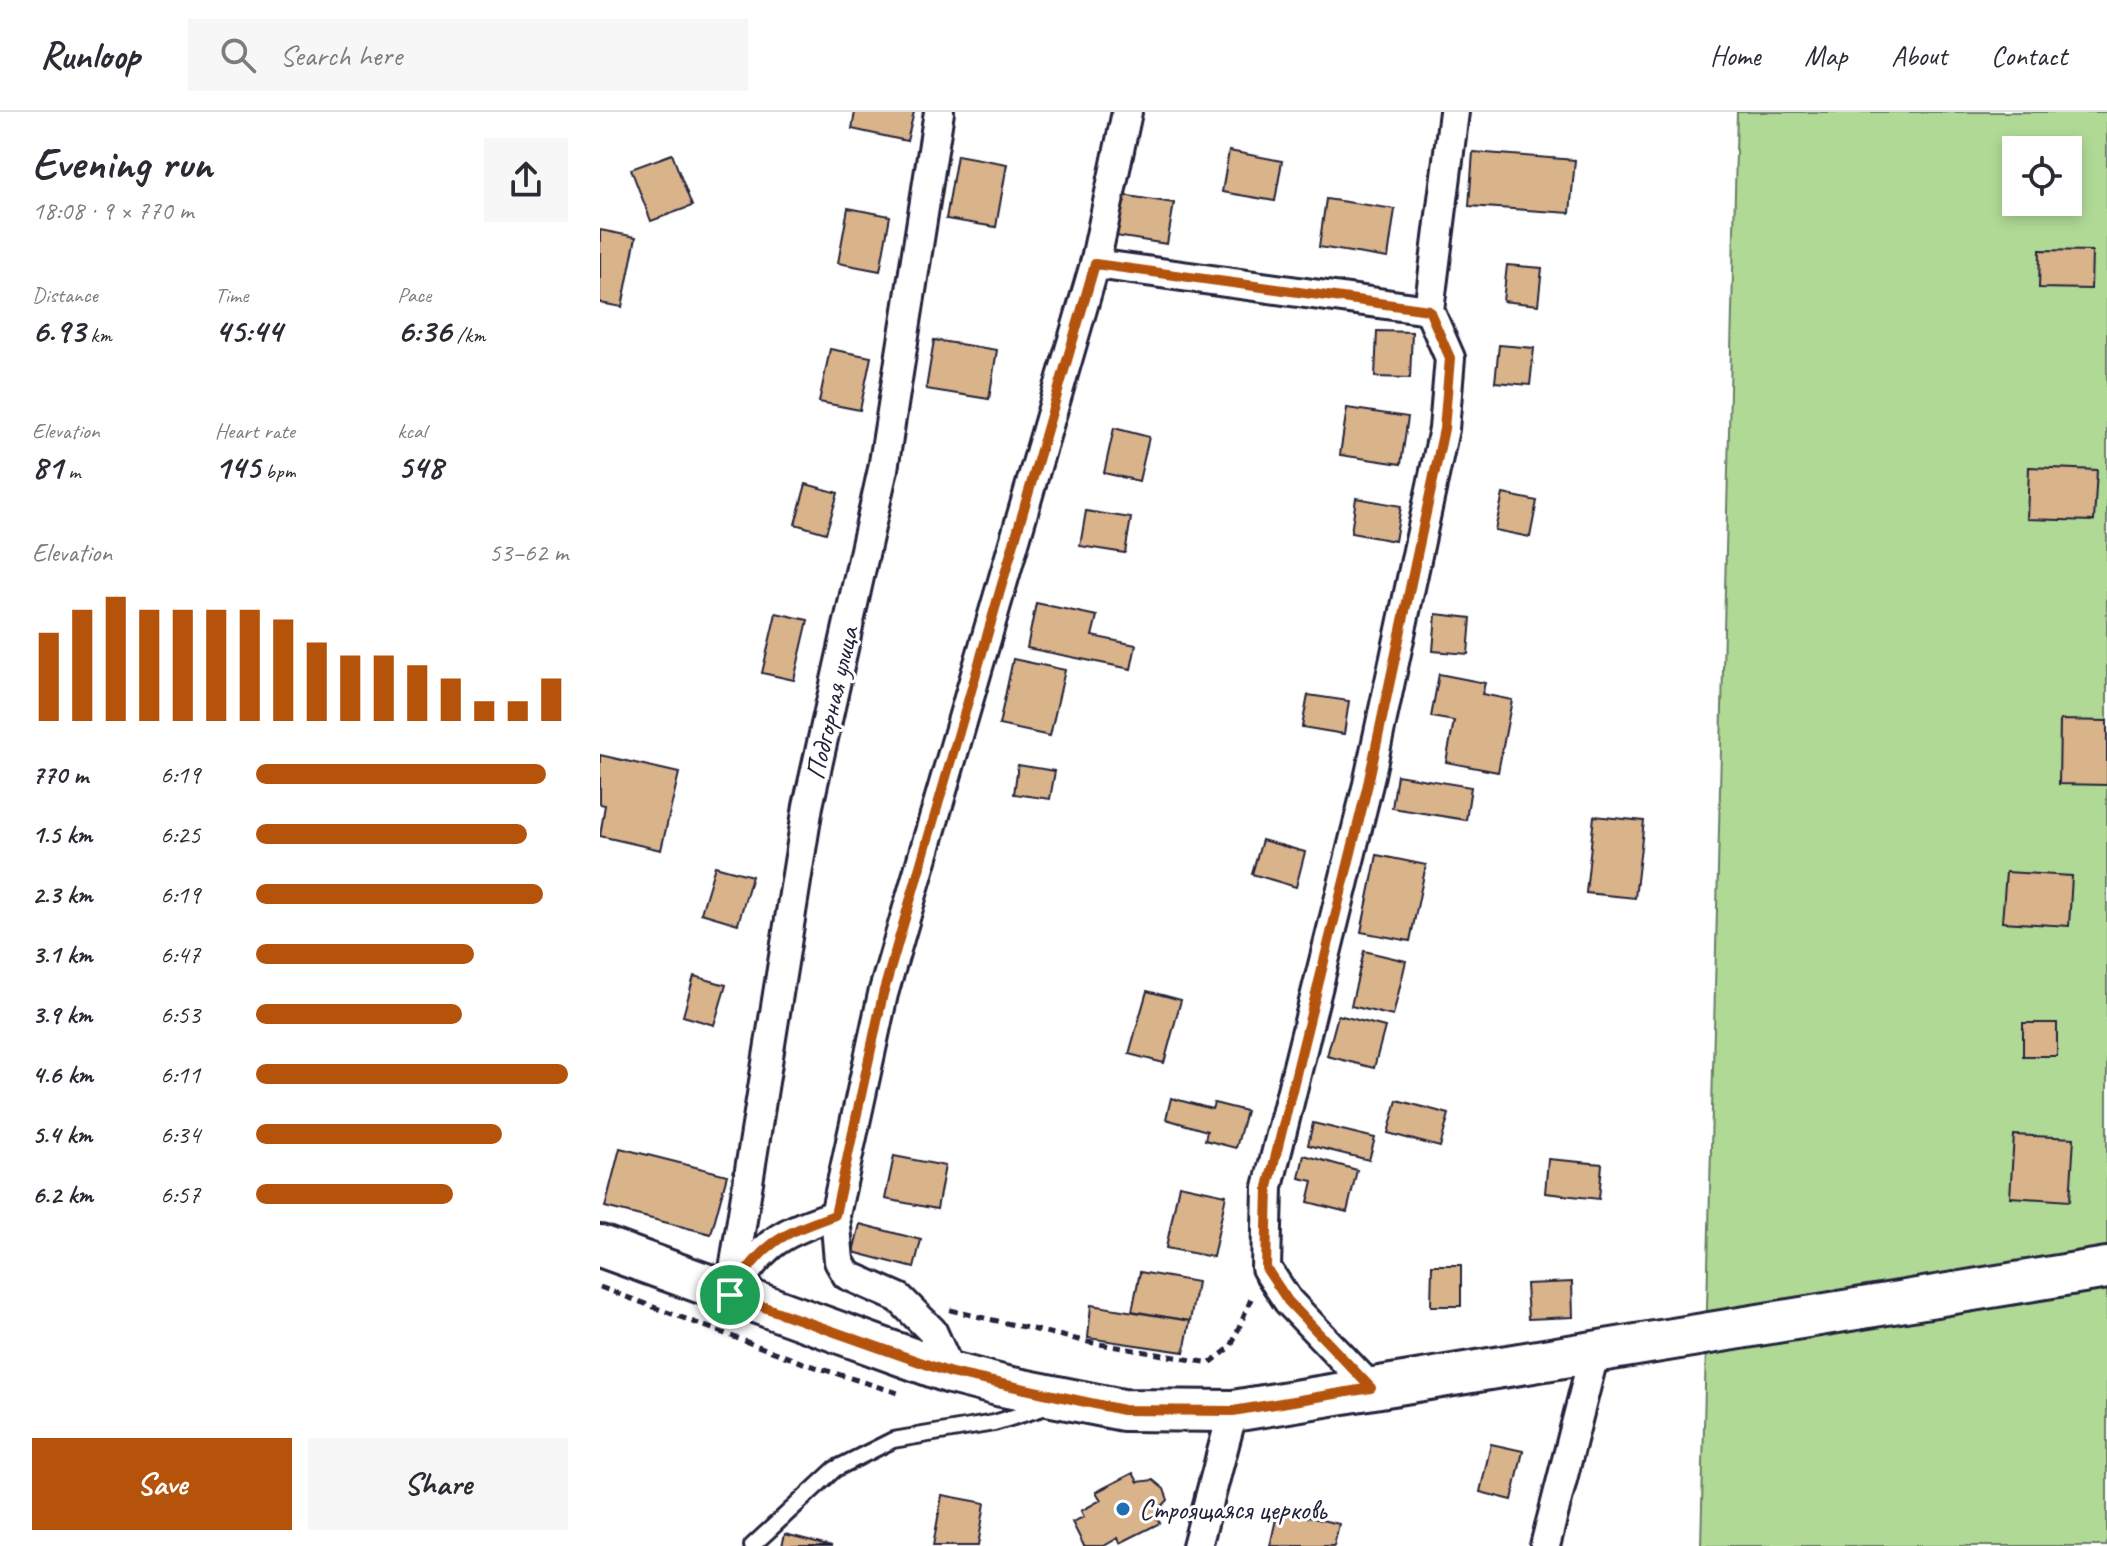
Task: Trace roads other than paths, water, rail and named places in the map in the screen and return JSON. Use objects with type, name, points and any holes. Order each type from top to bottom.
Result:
[{"type":"street","name":"Подгорная улица","points":[[730,1295],[808,806],[883,469],[939,112]]},
{"type":"street","points":[[951,1373],[932,1331],[899,1298],[847,1275],[839,1261],[835,1215],[883,994],[1095,264],[1127,112]]},
{"type":"street","points":[[1371,1388],[1288,1301],[1266,1268],[1268,1187],[1368,784],[1444,429],[1450,358],[1429,310],[1454,112]]},
{"type":"street","points":[[1095,264],[1429,310]]},
{"type":"street","points":[[730,1295],[756,1255],[793,1230],[835,1215]]},
{"type":"street","points":[[600,1246],[951,1373],[1123,1410],[1233,1411],[2107,1268]]},
{"type":"street","points":[[1545,1546],[1594,1354]]},
{"type":"street","points":[[1197,1546],[1233,1411]]},
{"type":"lane","points":[[752,1546],[835,1469],[893,1440],[994,1423],[1069,1400]]},
{"type":"place","name":"Строящаяся церковь","points":[[1123,1509]]}]
